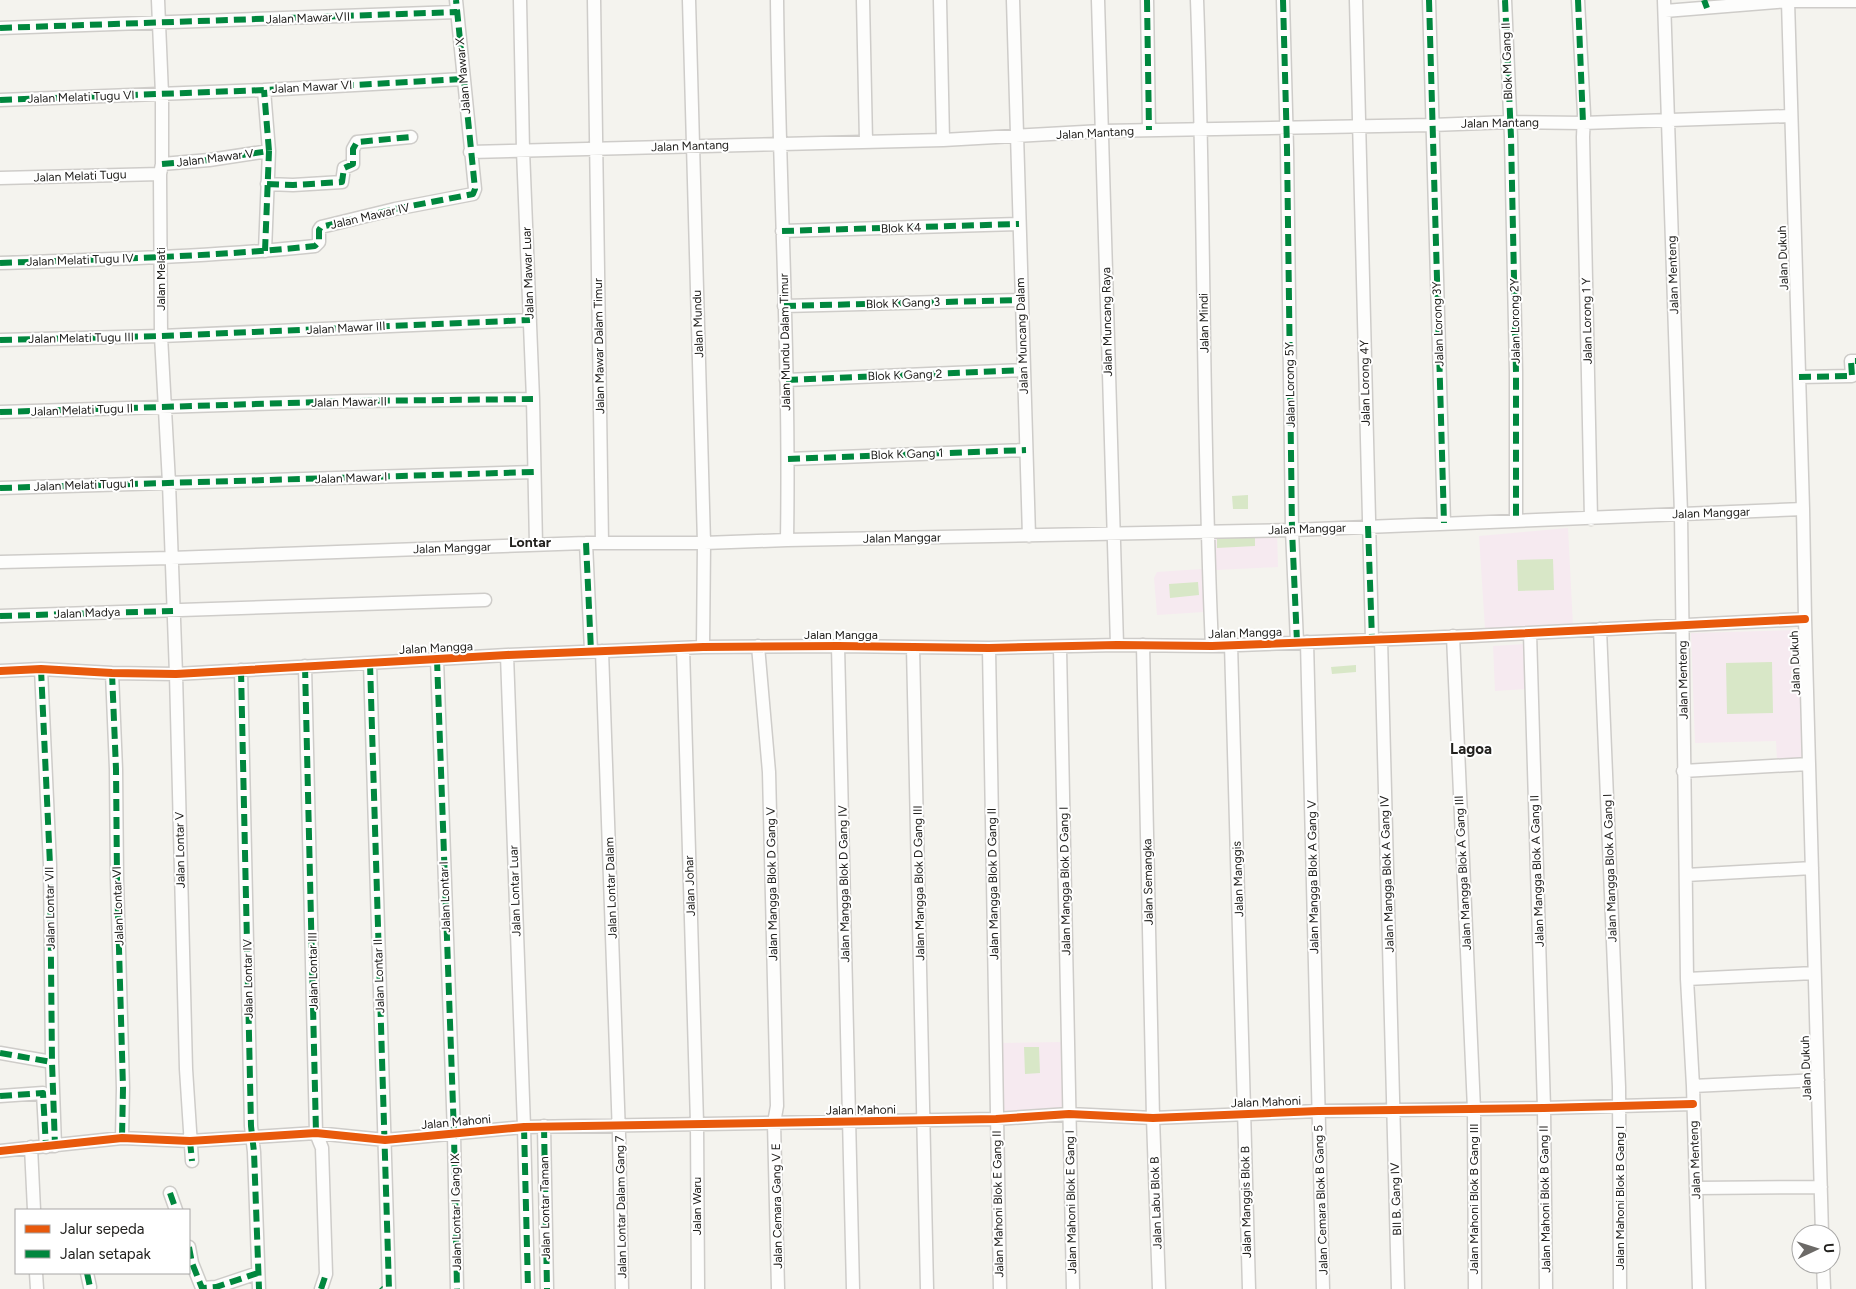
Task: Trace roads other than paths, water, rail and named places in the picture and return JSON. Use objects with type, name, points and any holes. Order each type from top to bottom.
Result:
[{"type":"street","name":"Jalan Melati","points":[[158,0],[162,94],[161,336],[171,558]]},
{"type":"street","name":"Jalan Mawar Luar","points":[[520,0],[536,545]]},
{"type":"street","name":"Jalan Mawar Dalam Timur","points":[[594,0],[602,543]]},
{"type":"street","name":"Jalan Mundu","points":[[689,0],[704,543],[703,647]]},
{"type":"street","name":"Jalan Mundu Dalam Timur","points":[[777,0],[788,458],[787,540]]},
{"type":"street","points":[[863,0],[866,141]]},
{"type":"street","points":[[940,0],[943,140]]},
{"type":"street","name":"Jalan Muncang Dalam","points":[[1013,0],[1029,536]]},
{"type":"street","name":"Jalan Muncang Raya","points":[[1098,0],[1112,534],[1117,645]]},
{"type":"street","points":[[1147,0],[1149,130]]},
{"type":"street","name":"Jalan Mindi","points":[[1197,0],[1202,130],[1207,532],[1212,646]]},
{"type":"street","name":"Jalan Lorong 5Y","points":[[1283,0],[1287,127],[1292,530],[1302,642]]},
{"type":"street","name":"Jalan Lorong 4Y","points":[[1356,0],[1368,526],[1376,639]]},
{"type":"street","name":"Jalan Lorong 3Y","points":[[1429,0],[1444,524]]},
{"type":"street","name":"Blok M Gang II","points":[[1505,0],[1510,122]]},
{"type":"street","name":"Jalan Lorong 1 Y","points":[[1578,0],[1583,123],[1590,518]]},
{"type":"street","points":[[1664,6],[1856,0]]},
{"type":"street","name":"Jalan Dukuh","points":[[1788,1],[1822,1224]]},
{"type":"street","name":"Jalan Mawar VII","points":[[0,28],[159,23],[456,6]]},
{"type":"street","name":"Jalan Mawar X","points":[[456,6],[475,189],[473,194]]},
{"type":"street","name":"Jalan Menteng","points":[[1664,6],[1681,514],[1687,979],[1699,1289]]},
{"type":"street","name":"Jalan Mawar VI","points":[[162,94],[463,79]]},
{"type":"street","name":"Jalan Mawar V","points":[[264,90],[269,151],[265,251]]},
{"type":"street","name":"Jalan Melati Tugu VI","points":[[0,100],[162,94]]},
{"type":"street","name":"Jalan Mantang","points":[[523,150],[943,140],[1102,131],[1510,122],[1583,123],[1790,116]]},
{"type":"street","name":"Jalan Lorong 2Y","points":[[1510,122],[1516,362],[1516,521]]},
{"type":"street","points":[[267,184],[342,182],[344,168],[353,164],[353,149],[357,142],[411,137]]},
{"type":"street","points":[[470,152],[523,150]]},
{"type":"street","name":"Jalan Mawar V","points":[[161,169],[269,151]]},
{"type":"street","name":"Jalan Melati Tugu","points":[[0,178],[161,169]]},
{"type":"street","name":"Jalan Mawar IV","points":[[160,256],[265,251],[315,246],[318,242],[320,228],[395,209],[473,194]]},
{"type":"street","name":"Blok K4","points":[[782,231],[1019,224]]},
{"type":"street","name":"Jalan Melati Tugu IV","points":[[0,264],[160,256]]},
{"type":"street","name":"Blok K Gang 3","points":[[784,306],[1021,300]]},
{"type":"street","name":"Jalan Mawar III","points":[[161,336],[530,320]]},
{"type":"street","name":"Jalan Melati Tugu III","points":[[0,340],[161,336]]},
{"type":"street","points":[[1799,378],[1852,376],[1851,361],[1856,361]]},
{"type":"street","name":"Blok K Gang 2","points":[[786,380],[1023,370]]},
{"type":"street","name":"Jalan Mawar II","points":[[165,407],[354,401],[532,399]]},
{"type":"street","name":"Jalan Melati Tugu II","points":[[0,412],[165,407]]},
{"type":"street","name":"Blok K Gang 1","points":[[788,458],[1026,450]]},
{"type":"street","name":"Jalan Mawar I","points":[[169,483],[534,472]]},
{"type":"street","name":"Jalan Melati Tugu 1","points":[[0,488],[169,483]]},
{"type":"street","name":"Jalan Manggar","points":[[0,562],[171,558],[586,543],[704,543],[1292,530],[1803,509]]},
{"type":"street","name":"Jalan Lontar Dalam","points":[[586,543],[596,651],[619,1125]]},
{"type":"street","name":"Jalan Lontar V","points":[[171,558],[176,674],[186,1070],[192,1161]]},
{"type":"street","name":"Jalan Madya","points":[[0,616],[485,600]]},
{"type":"street","name":"Jalan Mangga","points":[[0,671],[41,669],[176,674],[507,655],[703,647],[1060,648],[1117,645],[1212,646],[1805,619]]},
{"type":"street","name":"Jalan Mangga Blok A Gang I","points":[[1600,629],[1619,1106]]},
{"type":"street","name":"Jalan Mangga Blok A Gang II","points":[[1530,633],[1544,1108]]},
{"type":"street","name":"Jalan Mangga Blok A Gang III","points":[[1452,636],[1474,1109]]},
{"type":"street","name":"Jalan Mangga Blok A Gang IV","points":[[1376,639],[1393,1110]]},
{"type":"street","name":"Jalan Mangga Blok A Gang V","points":[[1302,642],[1318,1111]]},
{"type":"street","name":"Jalan Manggis","points":[[1231,644],[1244,1114]]},
{"type":"street","name":"Jalan Semangka","points":[[1143,645],[1153,1118]]},
{"type":"street","name":"Jalan Mangga Blok D Gang V","points":[[758,646],[770,772],[777,1106],[774,1123]]},
{"type":"street","name":"Jalan Mangga Blok D Gang IV","points":[[838,646],[853,1289]]},
{"type":"street","name":"Jalan Mangga Blok D Gang III","points":[[914,647],[927,1289]]},
{"type":"street","name":"Jalan Johar","points":[[683,648],[697,1123]]},
{"type":"street","name":"Jalan Mangga Blok D Gang II","points":[[989,648],[996,1119]]},
{"type":"street","name":"Jalan Mangga Blok D Gang I","points":[[1060,648],[1069,1114]]},
{"type":"street","name":"Jalan Lontar Luar","points":[[507,655],[524,1127]]},
{"type":"street","name":"Jalan Lontar I","points":[[437,659],[454,1134]]},
{"type":"street","name":"Jalan Lontar II","points":[[370,663],[385,1140],[383,1289]]},
{"type":"street","name":"Jalan Lontar III","points":[[305,666],[316,1133],[322,1148],[326,1274],[321,1289]]},
{"type":"street","name":"Jalan Lontar VII","points":[[41,669],[50,865],[51,1146]]},
{"type":"street","name":"Jalan Lontar IV","points":[[241,670],[250,1116],[258,1289]]},
{"type":"street","name":"Jalan Lontar VI","points":[[112,673],[116,759],[117,880],[123,1088],[122,1138]]},
{"type":"street","points":[[1684,771],[1809,764]]},
{"type":"street","points":[[1686,875],[1812,868]]},
{"type":"street","points":[[1687,979],[1814,973]]},
{"type":"street","points":[[0,1053],[52,1062]]},
{"type":"street","points":[[1692,1086],[1818,1080]]},
{"type":"street","points":[[0,1096],[43,1093],[51,1146]]},
{"type":"street","name":"Jalan Mahoni","points":[[0,1151],[122,1138],[190,1141],[316,1133],[385,1140],[544,1126],[996,1119],[1069,1114],[1153,1118],[1318,1111],[1693,1104]]},
{"type":"street","name":"Jalan Mahoni Blok B Gang I","points":[[1619,1106],[1620,1289]]},
{"type":"street","name":"Jalan Mahoni Blok B Gang II","points":[[1544,1108],[1546,1289]]},
{"type":"street","name":"Jalan Mahoni Blok B Gang III","points":[[1474,1109],[1475,1289]]},
{"type":"street","name":"BII B. Gang IV","points":[[1393,1110],[1398,1289]]},
{"type":"street","name":"Jalan Cemara Blok B Gang 5","points":[[1318,1111],[1323,1289]]},
{"type":"street","name":"Jalan Mahoni Blok E Gang I","points":[[1069,1114],[1073,1289]]},
{"type":"street","name":"Jalan Manggis Blok B","points":[[1244,1114],[1249,1289]]},
{"type":"street","name":"Jalan Labu Blok B","points":[[1153,1118],[1159,1289]]},
{"type":"street","name":"Jalan Mahoni Blok E Gang II","points":[[996,1119],[1000,1289]]},
{"type":"street","name":"Jalan Waru","points":[[697,1123],[698,1289]]},
{"type":"street","name":"Jalan Cemara Gang V E","points":[[774,1123],[778,1289]]},
{"type":"street","name":"Jalan Lontar Dalam Gang 7","points":[[619,1125],[622,1289]]},
{"type":"street","name":"Jalan Lontar Taman","points":[[544,1126],[547,1289]]},
{"type":"street","name":"Jalan Lontar Taman","points":[[524,1127],[528,1289]]},
{"type":"street","name":"Jalan Lontar I Gang IX","points":[[454,1134],[457,1289]]},
{"type":"street","points":[[31,1147],[34,1209]]},
{"type":"street","points":[[1696,1188],[1821,1187]]},
{"type":"street","points":[[170,1193],[176,1209]]},
{"type":"street","points":[[190,1252],[192,1263],[202,1288],[216,1286],[258,1273]]},
{"type":"street","points":[[36,1274],[37,1289]]},
{"type":"street","points":[[87,1274],[90,1287]]},
{"type":"street","points":[[1823,1274],[1824,1289]]},
{"type":"district","name":"Lontar","points":[[530,542]]},
{"type":"district","name":"Lagoa","points":[[1471,749]]}]
